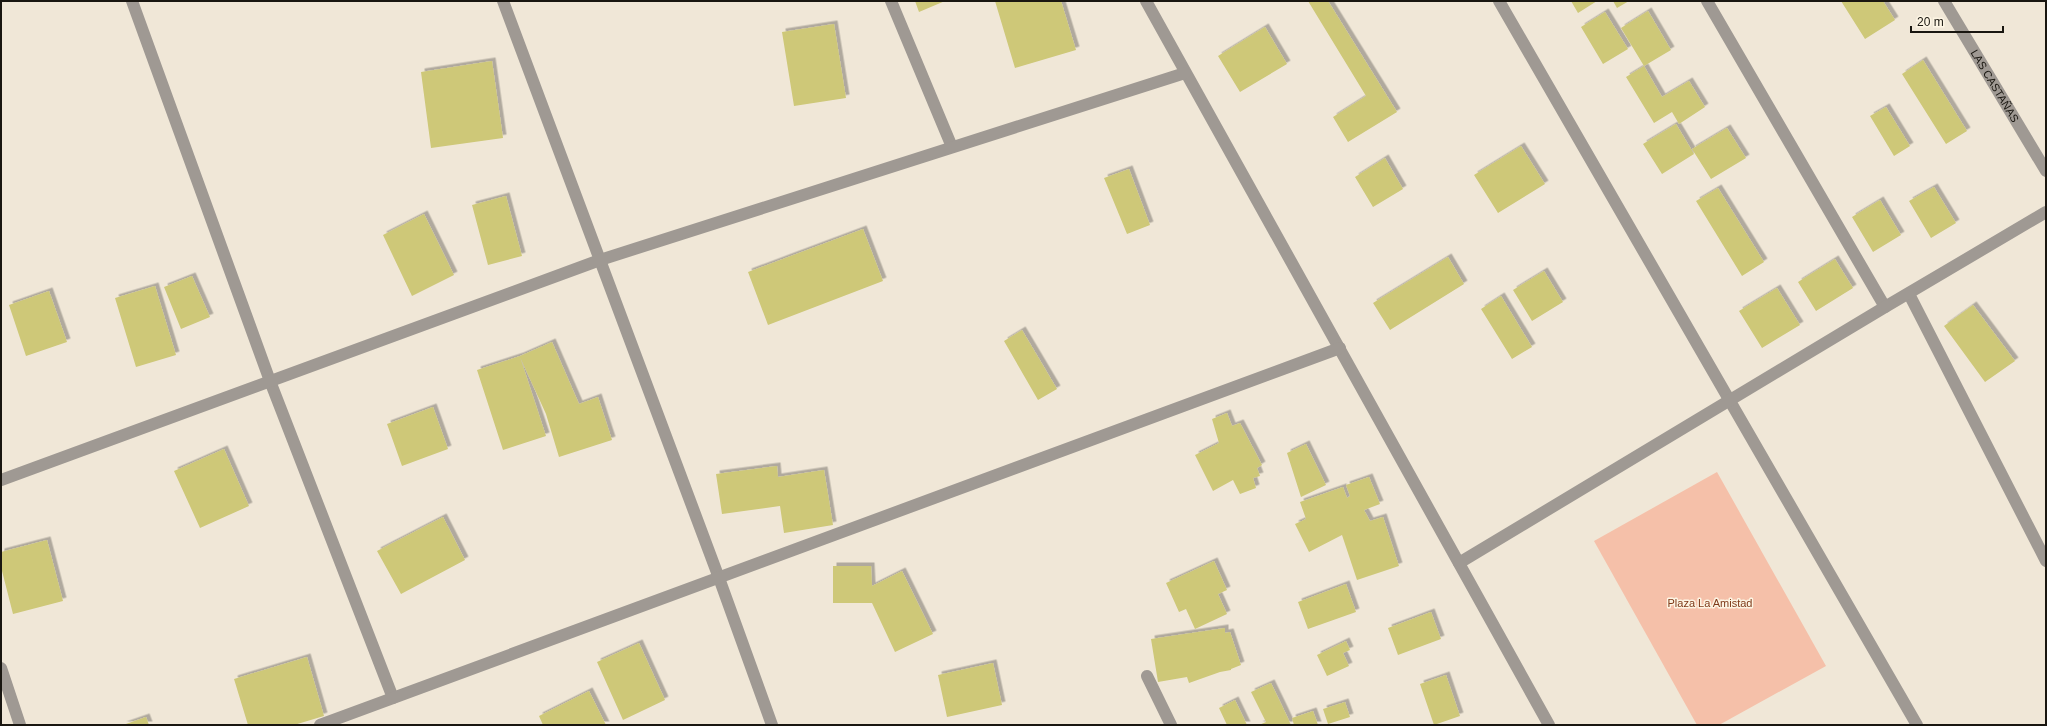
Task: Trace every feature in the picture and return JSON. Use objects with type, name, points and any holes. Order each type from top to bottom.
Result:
[{"type":"street","points":[[132,1],[270,381],[393,698]]},
{"type":"street","points":[[503,1],[719,578],[772,725]]},
{"type":"street","points":[[891,1],[952,147]]},
{"type":"street","points":[[1146,1],[1549,725]]},
{"type":"street","points":[[1498,1],[1728,401],[1917,725]]},
{"type":"street","points":[[1707,1],[1884,307]]},
{"type":"street","name":"LAS CASTAÑAS","points":[[1944,1],[2046,171]]},
{"type":"street","points":[[1,480],[600,260],[1185,73]]},
{"type":"street","points":[[1459,563],[1884,307],[1909,294],[2046,212]]},
{"type":"street","points":[[1909,294],[2046,561]]},
{"type":"street","points":[[320,725],[1340,348]]},
{"type":"street","points":[[1,668],[20,725]]},
{"type":"street","points":[[1147,676],[1171,725]]},
{"type":"green space","name":"Plaza La Amistad","points":[[1717,472],[1826,666],[1719,725],[1697,725],[1594,541]]},
{"type":"building","points":[[915,1],[945,1],[919,12]]},
{"type":"building","points":[[995,1],[1061,1],[1076,50],[1015,68]]},
{"type":"building","points":[[1308,1],[1328,1],[1397,112],[1348,142],[1333,117],[1366,96]]},
{"type":"building","points":[[1571,1],[1597,1],[1578,13]]},
{"type":"building","points":[[1613,1],[1629,1],[1617,8]]},
{"type":"building","points":[[1841,1],[1883,1],[1895,20],[1865,39]]},
{"type":"building","points":[[1648,11],[1671,50],[1644,66],[1621,28]]},
{"type":"building","points":[[1605,12],[1628,49],[1603,64],[1581,27]]},
{"type":"building","points":[[834,24],[846,98],[794,106],[782,32]]},
{"type":"building","points":[[1265,27],[1287,64],[1240,92],[1218,56]]},
{"type":"building","points":[[1923,60],[1967,131],[1946,144],[1902,74]]},
{"type":"building","points":[[492,61],[503,138],[431,148],[421,72]]},
{"type":"building","points":[[1644,66],[1662,97],[1689,81],[1705,107],[1679,124],[1672,112],[1654,123],[1626,77]]},
{"type":"building","points":[[1886,107],[1910,146],[1894,156],[1870,116]]},
{"type":"building","points":[[1676,124],[1694,154],[1662,174],[1643,144]]},
{"type":"building","points":[[1727,128],[1746,158],[1711,179],[1692,149]]},
{"type":"building","points":[[1521,146],[1545,184],[1498,213],[1474,175]]},
{"type":"building","points":[[1385,158],[1403,189],[1373,207],[1355,177]]},
{"type":"building","points":[[1129,169],[1150,225],[1127,234],[1104,178]]},
{"type":"building","points":[[1934,187],[1956,223],[1931,238],[1909,201]]},
{"type":"building","points":[[1718,188],[1764,262],[1742,276],[1696,201]]},
{"type":"building","points":[[506,196],[522,256],[488,265],[472,205]]},
{"type":"building","points":[[1880,200],[1901,235],[1873,252],[1852,217]]},
{"type":"building","points":[[424,214],[454,275],[412,296],[383,235]]},
{"type":"building","points":[[863,229],[883,281],[768,325],[748,272]]},
{"type":"building","points":[[1448,257],[1464,284],[1390,330],[1373,303]]},
{"type":"building","points":[[1835,259],[1853,288],[1816,311],[1798,282]]},
{"type":"building","points":[[1544,271],[1563,302],[1532,321],[1513,290]]},
{"type":"building","points":[[192,276],[210,317],[181,329],[164,287]]},
{"type":"building","points":[[155,286],[176,355],[136,367],[115,298]]},
{"type":"building","points":[[1777,288],[1800,325],[1762,348],[1739,311]]},
{"type":"building","points":[[49,291],[67,342],[26,356],[9,305]]},
{"type":"building","points":[[1501,296],[1532,347],[1512,359],[1481,309]]},
{"type":"building","points":[[1973,305],[2015,361],[1985,382],[1944,326]]},
{"type":"building","points":[[1022,330],[1057,389],[1038,400],[1004,341]]},
{"type":"building","points":[[552,342],[579,404],[598,397],[612,440],[559,457],[546,414],[520,357],[546,436],[503,450],[477,370],[520,356]]},
{"type":"building","points":[[433,407],[448,449],[402,466],[387,424]]},
{"type":"building","points":[[1227,413],[1232,426],[1240,423],[1262,465],[1257,468],[1260,476],[1253,478],[1256,488],[1240,494],[1233,480],[1213,491],[1195,455],[1219,443],[1212,419]]},
{"type":"building","points":[[1306,444],[1326,485],[1301,497],[1287,453]]},
{"type":"building","points":[[224,449],[249,506],[200,528],[174,471]]},
{"type":"building","points":[[777,466],[778,477],[824,470],[833,525],[784,533],[780,506],[722,514],[716,474]]},
{"type":"building","points":[[1369,477],[1380,504],[1364,510],[1370,521],[1383,517],[1399,566],[1357,580],[1342,535],[1309,552],[1295,524],[1306,519],[1300,502],[1343,487],[1347,498],[1350,496],[1346,485]]},
{"type":"building","points":[[443,517],[465,560],[401,594],[377,551]]},
{"type":"building","points":[[47,540],[63,601],[13,614],[1,567],[1,552]]},
{"type":"building","points":[[1214,561],[1227,590],[1218,594],[1227,614],[1195,629],[1186,609],[1179,612],[1166,583]]},
{"type":"building","points":[[833,566],[871,566],[872,586],[902,571],[933,634],[895,652],[872,603],[833,603]]},
{"type":"building","points":[[1346,584],[1356,612],[1308,629],[1298,602]]},
{"type":"building","points":[[1431,612],[1441,639],[1398,655],[1388,628]]},
{"type":"building","points":[[1225,628],[1225,633],[1230,632],[1241,665],[1231,670],[1220,672],[1189,683],[1187,677],[1158,682],[1151,639]]},
{"type":"building","points":[[1346,641],[1350,650],[1343,653],[1349,666],[1327,676],[1317,655]]},
{"type":"building","points":[[639,643],[665,700],[623,720],[597,662]]},
{"type":"building","points":[[307,657],[324,716],[294,725],[248,725],[234,679]]},
{"type":"building","points":[[993,663],[1002,705],[947,717],[938,675]]},
{"type":"building","points":[[1446,675],[1460,716],[1434,725],[1420,684]]},
{"type":"building","points":[[1271,683],[1291,725],[1259,725],[1266,722],[1251,692]]},
{"type":"building","points":[[589,691],[606,725],[543,725],[539,716]]},
{"type":"building","points":[[1235,700],[1247,725],[1227,725],[1219,708]]},
{"type":"building","points":[[1345,702],[1350,717],[1328,724],[1323,709]]},
{"type":"building","points":[[1313,711],[1318,725],[1294,725],[1292,718]]},
{"type":"building","points":[[146,717],[149,725],[123,725]]}]
